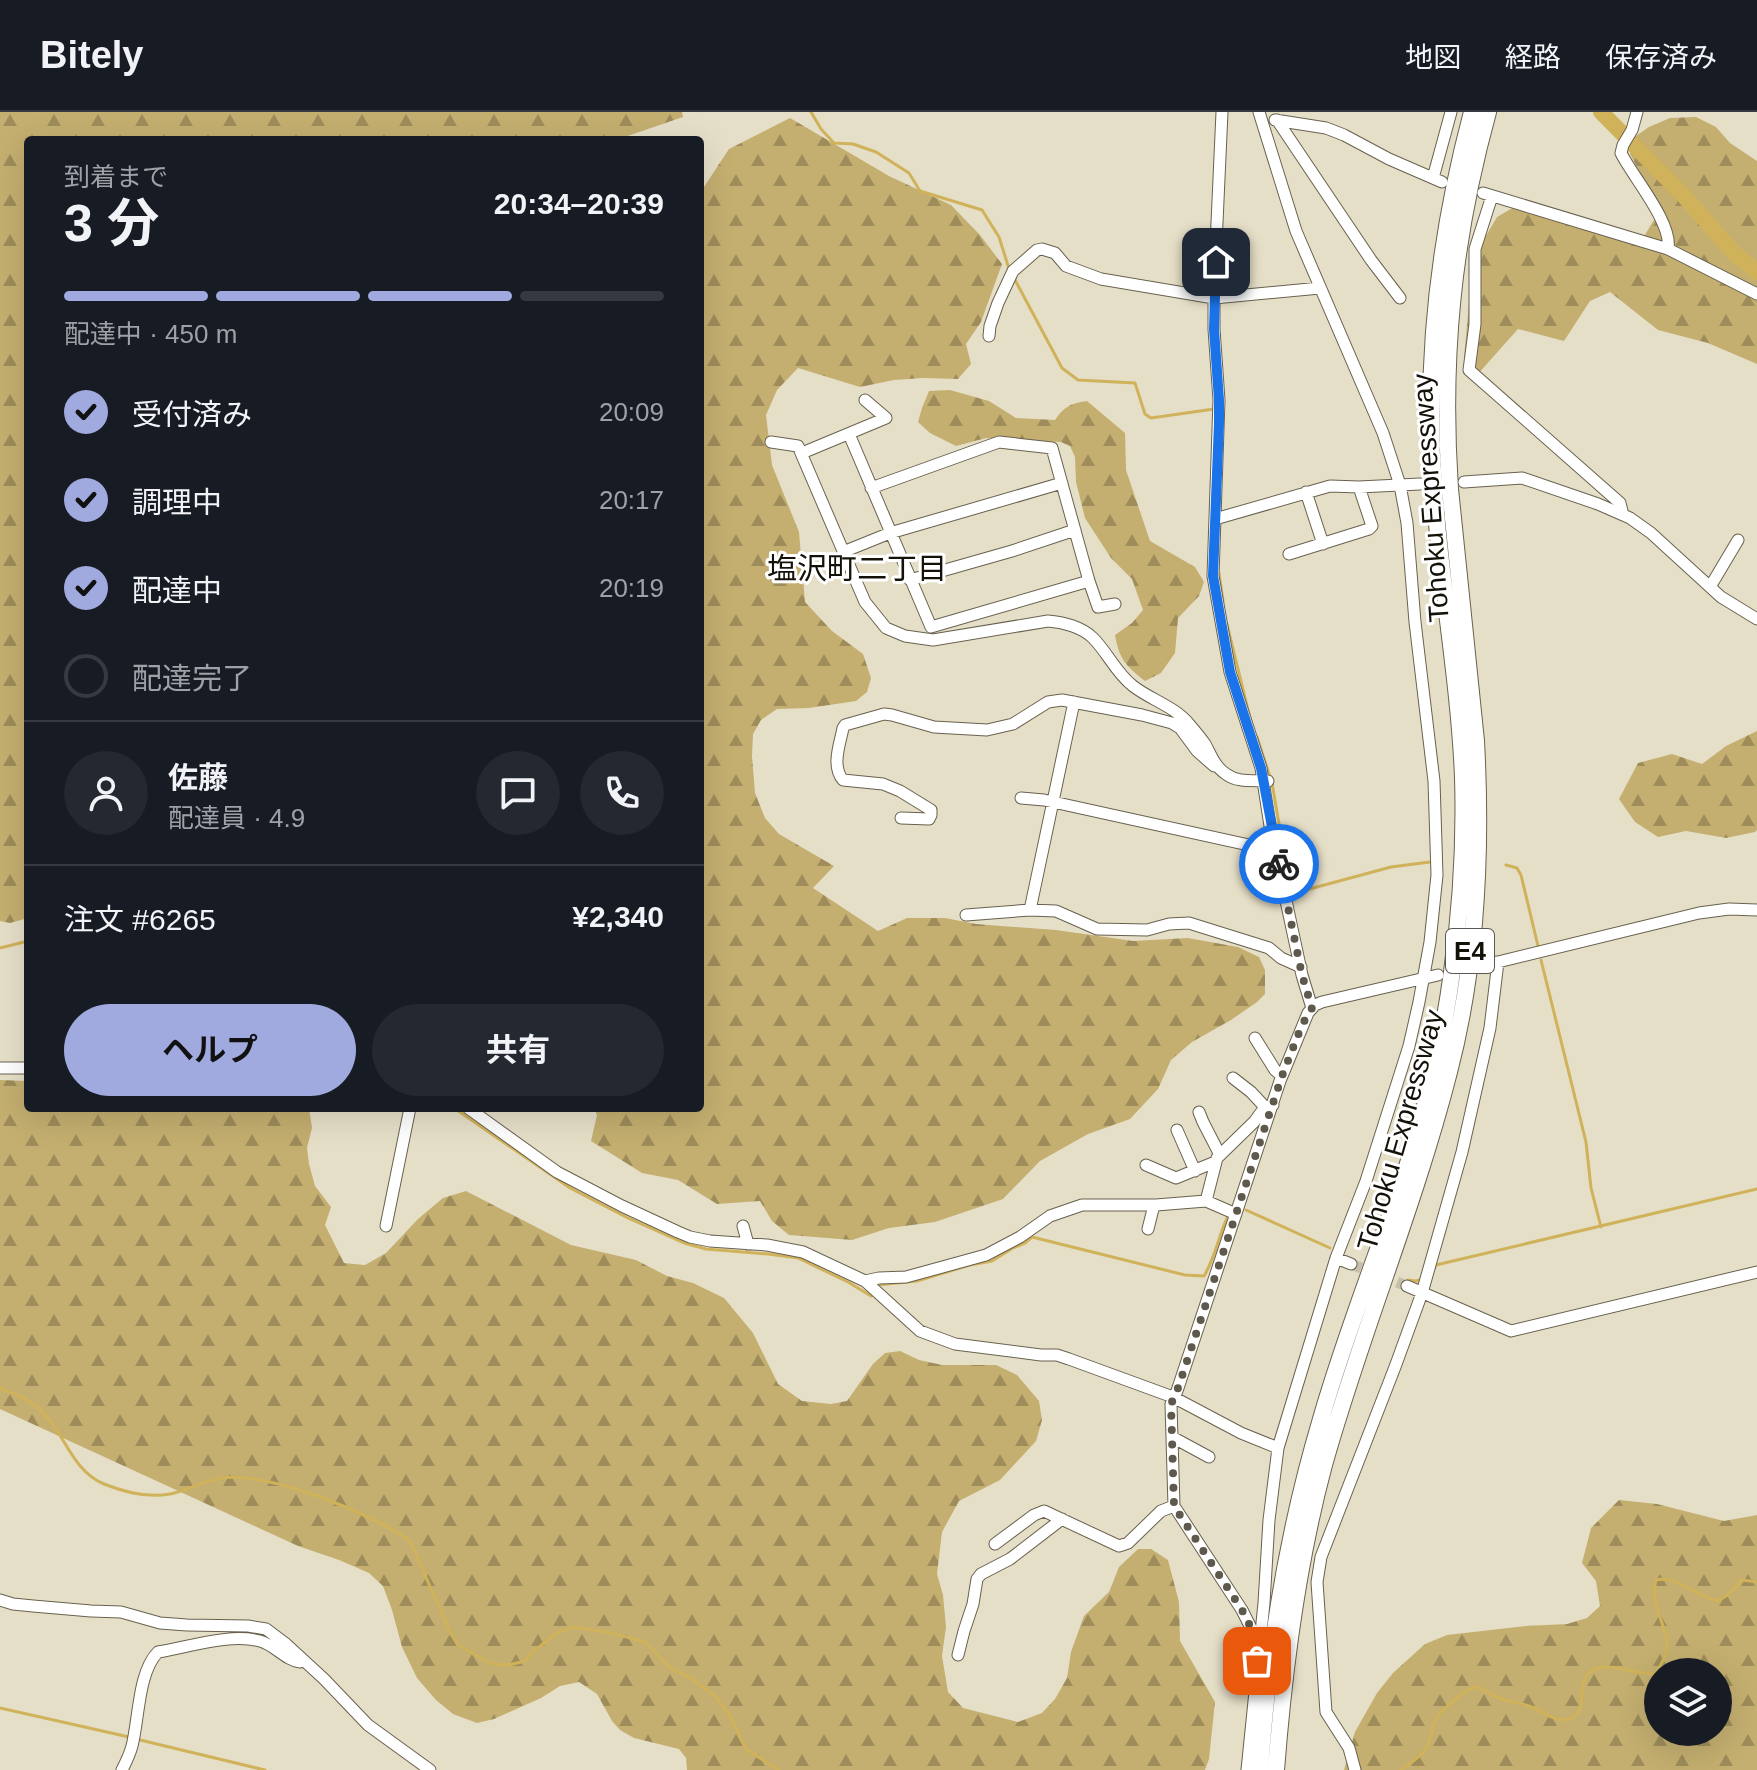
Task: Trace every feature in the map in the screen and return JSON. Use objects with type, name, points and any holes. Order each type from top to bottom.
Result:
[{"type":"highway","name":"Tohoku Expressway","points":[[1260,1770],[1271,1657],[1297,1512],[1321,1419],[1407,1167],[1437,1053],[1452,972],[1461,881],[1463,777],[1434,490],[1431,397],[1441,258],[1472,112]]},
{"type":"highway","name":"Tohoku Expressway","points":[[1276,1770],[1283,1686],[1295,1602],[1323,1468],[1435,1123],[1450,1070],[1468,973],[1477,882],[1478,776],[1449,476],[1447,352],[1463,218],[1488,112]]},
{"type":"street","points":[[1222,112],[1214,298],[1219,400],[1213,576],[1230,672],[1266,781],[1276,851],[1312,1008]]},
{"type":"street","points":[[1267,116],[1326,128],[1437,180],[1451,112]]},
{"type":"street","points":[[1637,112],[1621,153],[1662,222],[1670,243],[1668,249]]},
{"type":"street","points":[[1247,1770],[1278,1448],[1336,1258],[1366,1181],[1409,1046],[1430,942],[1437,875],[1434,781],[1407,523],[1400,485],[1383,433],[1296,231],[1267,116]]},
{"type":"street","points":[[1267,116],[1400,298]]},
{"type":"street","points":[[1623,515],[1620,503],[1469,370],[1475,324],[1475,249],[1487,194],[1668,249],[1757,294]]},
{"type":"street","points":[[989,336],[998,303],[1013,271],[1042,249],[1055,253],[1066,266],[1101,279],[1214,298],[1320,288]]},
{"type":"street","points":[[802,453],[886,418],[865,400]]},
{"type":"street","points":[[849,434],[931,627],[1089,581]]},
{"type":"street","points":[[771,442],[798,446],[865,602],[886,628],[894,633],[933,640],[1048,621],[1060,622],[1085,632],[1131,685],[1185,720],[1221,770]]},
{"type":"street","points":[[871,488],[999,442],[1052,448],[1098,607],[1115,604]]},
{"type":"street","points":[[1464,482],[1522,478],[1623,515],[1651,533],[1721,597],[1757,619]]},
{"type":"street","points":[[843,552],[890,533],[1062,483]]},
{"type":"street","points":[[1215,519],[1330,486],[1420,484]]},
{"type":"street","points":[[1289,554],[1372,526],[1359,487]]},
{"type":"street","points":[[1306,492],[1323,544]]},
{"type":"street","points":[[910,580],[1075,530]]},
{"type":"street","points":[[1710,587],[1738,540]]},
{"type":"street","points":[[901,818],[929,819],[931,810],[883,784],[843,780],[840,777],[838,753],[845,725],[884,714],[934,727],[987,730],[1013,724],[1048,702],[1074,702],[1172,723],[1180,728],[1208,763],[1228,776],[1241,781],[1266,781]]},
{"type":"street","points":[[1030,910],[1074,702]]},
{"type":"street","points":[[1021,798],[1044,800],[1276,851]]},
{"type":"street","points":[[1480,964],[1699,913],[1729,909],[1757,910]]},
{"type":"street","points":[[966,915],[1056,911],[1097,929],[1147,930],[1189,923],[1269,948],[1281,958],[1301,967]]},
{"type":"street","points":[[1355,1770],[1349,1748],[1326,1712],[1317,1582],[1321,1557],[1425,1282],[1462,1152],[1490,1028],[1498,962]]},
{"type":"street","points":[[1261,1635],[1252,1630],[1174,1506],[1171,1404],[1269,1106],[1312,1008],[1322,1002],[1438,975]]},
{"type":"street","points":[[1255,1038],[1282,1076]]},
{"type":"street","points":[[0,1068],[24,1068]]},
{"type":"street","points":[[1233,1078],[1269,1106]]},
{"type":"street","points":[[1146,1165],[1176,1178],[1195,1171],[1218,1159],[1269,1106]]},
{"type":"street","points":[[386,1226],[409,1112]]},
{"type":"street","points":[[474,1112],[557,1172],[690,1237],[803,1252],[865,1281],[907,1321],[932,1336],[978,1348],[1057,1355],[1173,1397],[1241,1433],[1278,1448]]},
{"type":"street","points":[[1199,1112],[1218,1159],[1206,1201]]},
{"type":"street","points":[[1177,1130],[1195,1171]]},
{"type":"street","points":[[865,1281],[906,1277],[986,1255],[1050,1216],[1082,1205],[1206,1201],[1236,1214]]},
{"type":"street","points":[[1148,1229],[1154,1205]]},
{"type":"street","points":[[743,1226],[748,1244]]},
{"type":"street","points":[[1336,1258],[1351,1264]]},
{"type":"street","points":[[1407,1286],[1425,1282],[1511,1331],[1757,1272]]},
{"type":"street","points":[[1172,1437],[1209,1457]]},
{"type":"street","points":[[995,1544],[1044,1511],[1119,1546],[1128,1543],[1161,1511],[1174,1506]]},
{"type":"street","points":[[958,1655],[977,1579],[1010,1559],[1062,1519]]},
{"type":"street","points":[[1009,1533],[1022,1550]]},
{"type":"street","points":[[0,1600],[33,1606],[121,1612],[160,1623],[266,1629],[286,1644],[368,1725],[430,1770]]},
{"type":"street","points":[[122,1770],[132,1746],[136,1714],[150,1659],[158,1652],[245,1638],[267,1643],[295,1661],[305,1662]]},
{"type":"green space","points":[[0,112],[682,112],[683,117],[628,136],[24,136],[24,919],[10,923],[0,921]]},
{"type":"green space","points":[[1696,117],[1716,127],[1730,143],[1757,161],[1757,364],[1708,343],[1658,330],[1610,292],[1590,301],[1564,341],[1518,329],[1477,375],[1464,358],[1473,258],[1497,217],[1521,203],[1640,243],[1660,210],[1630,154],[1631,143],[1649,127],[1670,118]]},
{"type":"green space","points":[[790,118],[889,176],[951,205],[1002,264],[981,322],[966,344],[971,364],[958,379],[894,380],[860,387],[798,368],[777,390],[766,415],[772,465],[799,532],[805,602],[832,631],[863,654],[871,678],[867,692],[856,701],[777,709],[761,720],[753,734],[752,756],[755,793],[765,818],[779,834],[834,866],[813,888],[878,931],[907,918],[945,918],[1133,941],[1188,938],[1238,947],[1259,957],[1265,970],[1265,994],[1231,1020],[1192,1042],[1171,1060],[1158,1089],[1130,1119],[1088,1134],[1040,1161],[1003,1199],[935,1222],[889,1228],[852,1240],[789,1235],[772,1221],[760,1201],[717,1204],[678,1180],[642,1173],[591,1141],[596,1112],[704,1112],[704,187],[729,149]]},
{"type":"green space","points":[[950,390],[989,401],[1016,418],[1055,420],[1068,406],[1087,401],[1125,433],[1126,470],[1150,541],[1195,567],[1204,582],[1199,596],[1178,618],[1175,653],[1161,673],[1145,681],[1121,656],[1115,635],[1143,610],[1132,579],[1111,558],[1085,518],[1076,482],[1075,457],[1070,446],[1061,442],[986,438],[956,446],[930,433],[918,422],[929,391]]},
{"type":"green space","points":[[1757,731],[1755,832],[1726,838],[1686,831],[1658,837],[1635,822],[1619,799],[1638,763],[1672,754],[1702,764],[1726,746]]},
{"type":"green space","points":[[0,1080],[24,1081],[24,1112],[310,1112],[312,1128],[307,1148],[309,1164],[315,1186],[331,1207],[325,1225],[344,1263],[365,1265],[386,1253],[443,1198],[466,1191],[571,1245],[636,1260],[724,1298],[753,1333],[778,1384],[802,1401],[831,1404],[847,1401],[873,1364],[885,1353],[900,1351],[919,1360],[942,1365],[996,1365],[1017,1375],[1039,1401],[1042,1420],[1036,1441],[1000,1480],[959,1501],[942,1532],[937,1574],[946,1627],[942,1656],[948,1692],[963,1708],[1018,1722],[1042,1713],[1055,1699],[1067,1678],[1071,1652],[1084,1616],[1109,1592],[1119,1567],[1138,1549],[1151,1549],[1168,1560],[1179,1602],[1180,1641],[1215,1702],[1209,1759],[1205,1770],[687,1770],[686,1758],[679,1749],[634,1738],[620,1730],[597,1694],[579,1682],[560,1686],[494,1719],[477,1723],[453,1714],[417,1678],[402,1647],[383,1586],[369,1573],[298,1546],[0,1409]]},
{"type":"green space","points":[[1619,1500],[1657,1504],[1724,1521],[1757,1515],[1757,1770],[1344,1770],[1355,1732],[1377,1693],[1393,1673],[1425,1644],[1447,1635],[1567,1624],[1587,1618],[1600,1606],[1596,1581],[1582,1563],[1591,1528]]},
{"type":"waterway","points":[[811,112],[834,143],[853,144],[876,152],[909,173],[920,191],[982,210],[999,237],[1010,272]]},
{"type":"waterway","points":[[1601,112],[1683,195],[1734,253],[1757,272]]},
{"type":"waterway","points":[[1014,278],[1062,368],[1078,380],[1135,383],[1145,414],[1151,418],[1214,411]]},
{"type":"waterway","points":[[1219,573],[1223,601]]},
{"type":"waterway","points":[[1227,624],[1249,714]]},
{"type":"waterway","points":[[1257,737],[1272,783],[1291,894],[1391,867],[1430,862]]},
{"type":"waterway","points":[[1506,865],[1517,868],[1521,875],[1538,946]]},
{"type":"waterway","points":[[0,948],[24,942]]},
{"type":"waterway","points":[[1541,960],[1586,1142],[1591,1188],[1601,1227]]},
{"type":"waterway","points":[[460,1112],[570,1188],[684,1243],[706,1249],[798,1258],[873,1295]]},
{"type":"waterway","points":[[1434,1269],[1436,1265],[1757,1189]]},
{"type":"waterway","points":[[1246,1210],[1330,1248]]},
{"type":"waterway","points":[[877,1285],[917,1281],[992,1261],[1032,1237],[1185,1275],[1204,1276],[1227,1218]]},
{"type":"waterway","points":[[1408,1280],[1423,1279]]},
{"type":"waterway","points":[[0,1388],[36,1406],[85,1471],[112,1487],[137,1494],[162,1495],[222,1478],[266,1481],[346,1507],[393,1530],[410,1541],[458,1645],[493,1664],[509,1665],[525,1661],[557,1633],[573,1627],[645,1642],[670,1668],[715,1696],[729,1714],[746,1749],[778,1770]]},
{"type":"waterway","points":[[1401,1770],[1425,1750],[1441,1713],[1456,1698],[1473,1688],[1564,1720],[1580,1710],[1584,1680],[1595,1669],[1610,1667],[1656,1673],[1667,1647],[1654,1596],[1656,1580],[1680,1583],[1718,1601],[1742,1580],[1757,1582]]},
{"type":"waterway","points":[[0,1708],[129,1737]]},
{"type":"waterway","points":[[136,1739],[265,1770]]},
{"type":"tunnel","points":[[1351,1264],[1407,1286]]},
{"type":"way so far","points":[[1257,1661],[1261,1635],[1252,1630],[1174,1506],[1171,1404],[1282,1076],[1312,1008],[1279,864]]},
{"type":"district","name":"塩沢町二丁目","points":[[857,569]]},
{"type":"route","points":[[1216,262],[1214,329],[1219,423],[1213,576],[1230,672],[1261,768],[1279,864]]}]
